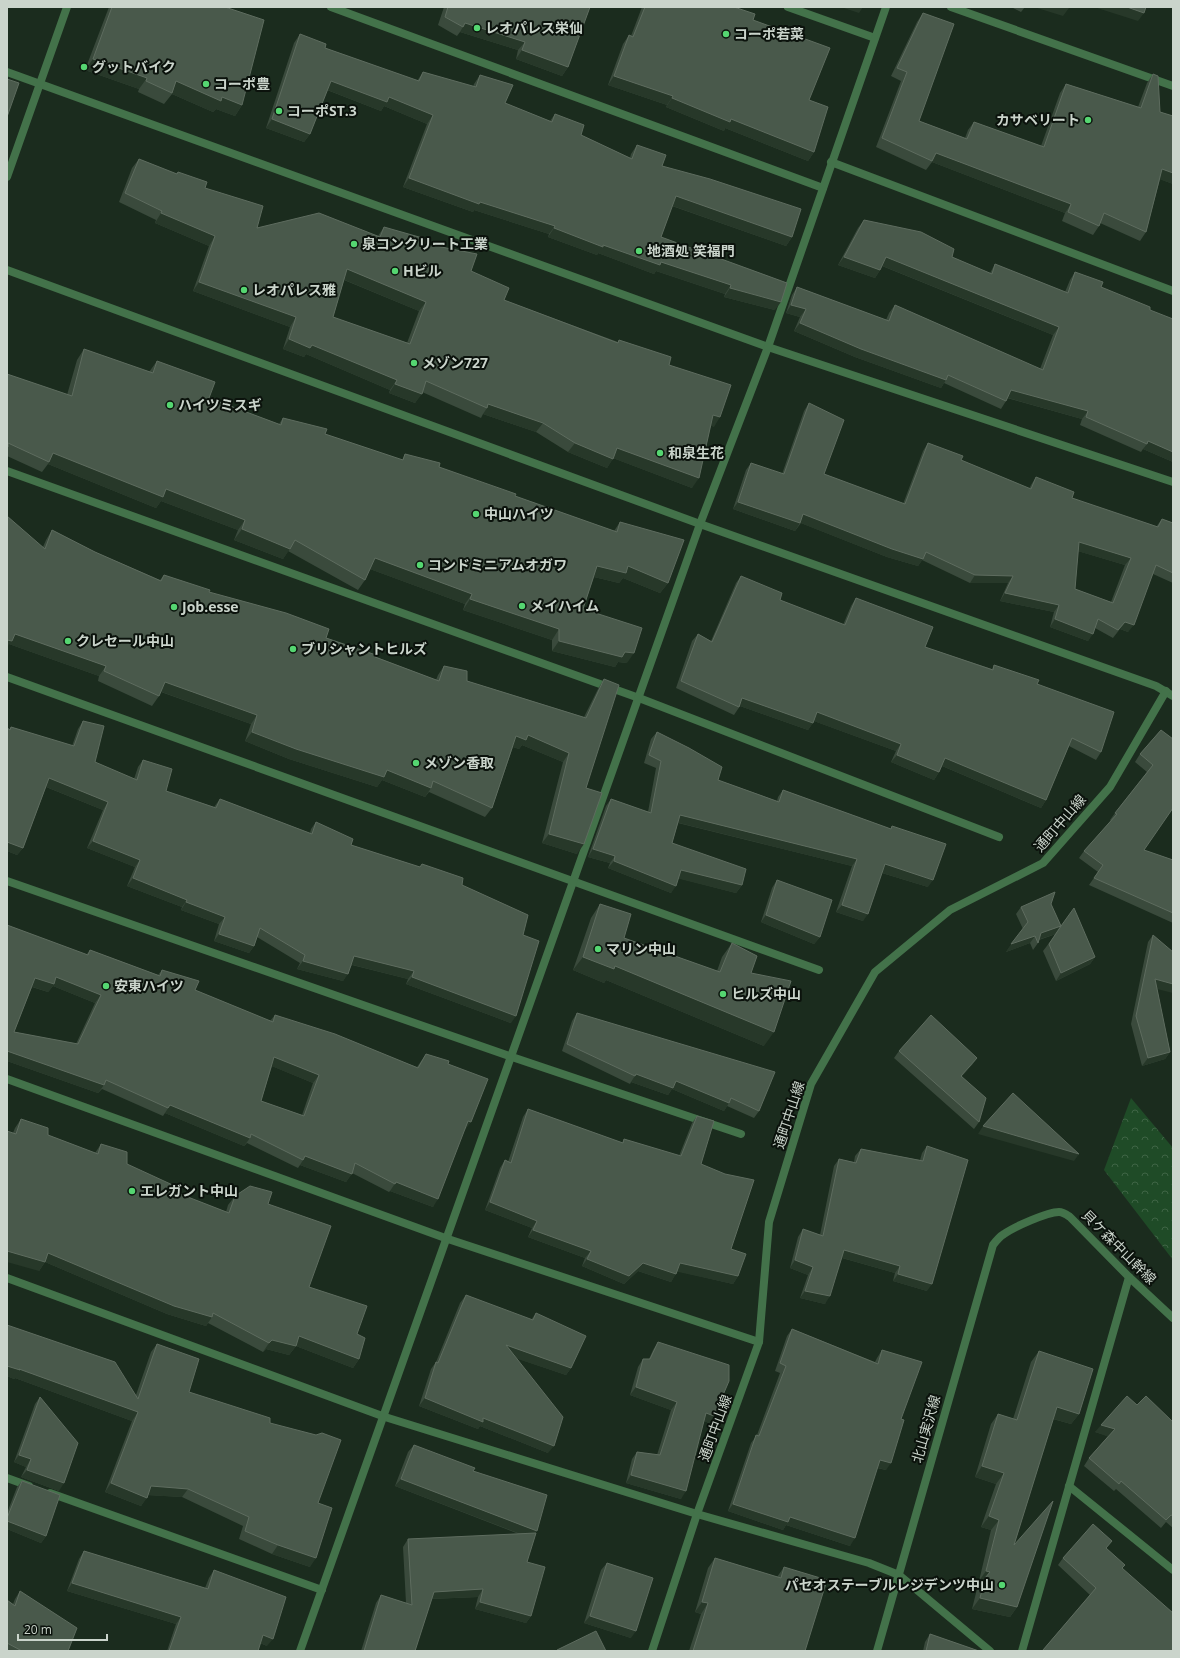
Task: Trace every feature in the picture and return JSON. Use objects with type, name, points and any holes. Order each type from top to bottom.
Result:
[{"type":"street","points":[[7,177],[67,7]]},
{"type":"street","points":[[331,7],[823,188]]},
{"type":"street","points":[[788,7],[875,38]]},
{"type":"street","points":[[300,1651],[385,1417],[700,524],[768,347],[886,7]]},
{"type":"street","points":[[951,7],[1173,86]]},
{"type":"street","points":[[7,72],[768,347],[1173,482]]},
{"type":"street","points":[[831,162],[1173,290]]},
{"type":"street","points":[[7,270],[700,524],[1166,691],[1173,696]]},
{"type":"street","points":[[7,471],[639,698],[999,837]]},
{"type":"street","points":[[7,678],[574,880],[820,970]]},
{"type":"street","name":"通町中山線","points":[[652,1651],[697,1514],[760,1342],[769,1222],[811,1084],[875,972],[950,910],[1043,863],[1110,787],[1166,691]]},
{"type":"street","points":[[7,881],[741,1134]]},
{"type":"street","points":[[7,1079],[448,1239],[760,1342]]},
{"type":"street","name":"貝ケ森中山幹線","points":[[1018,1227],[1049,1214],[1060,1212],[1070,1217],[1129,1277],[1173,1318]]},
{"type":"street","name":"北山実沢線","points":[[877,1651],[993,1245],[1004,1234],[1018,1227]]},
{"type":"street","points":[[1022,1651],[1129,1277]]},
{"type":"street","points":[[7,1278],[385,1417],[697,1514],[869,1564],[899,1575],[990,1651]]},
{"type":"street","points":[[7,1478],[322,1590]]},
{"type":"street","points":[[1069,1486],[1173,1570]]},
{"type":"green space","points":[[1131,1098],[1173,1148],[1173,1260],[1104,1170]]},
{"type":"building","points":[[112,7],[225,7],[264,20],[242,105],[222,97],[221,101],[176,81],[172,93],[146,81],[147,78],[93,59]]},
{"type":"building","points":[[448,7],[590,7],[568,67],[522,50],[525,42],[465,23],[463,27],[445,17]]},
{"type":"building","points":[[645,7],[734,7],[755,14],[753,20],[830,48],[809,100],[828,107],[814,152],[731,119],[730,122],[672,98],[673,96],[614,76],[629,35],[633,37]]},
{"type":"building","points":[[1127,7],[1146,7],[1144,13]]},
{"type":"building","points":[[923,13],[954,24],[919,121],[967,139],[974,122],[1044,147],[1066,84],[1141,108],[1153,74],[1158,76],[1160,112],[1173,116],[1173,173],[1162,169],[1146,232],[1104,213],[1099,226],[1068,212],[1071,204],[936,153],[932,161],[882,138],[907,72],[897,68]]},
{"type":"building","points":[[300,34],[326,44],[325,48],[419,81],[423,72],[476,87],[480,75],[513,85],[505,103],[552,122],[555,114],[584,125],[581,135],[632,159],[637,145],[666,155],[662,166],[710,179],[801,209],[792,237],[676,196],[661,237],[787,283],[781,302],[730,288],[731,285],[661,262],[660,265],[603,245],[603,247],[554,228],[555,226],[480,202],[479,204],[409,178],[433,115],[389,97],[387,102],[331,81],[310,134],[272,119]]},
{"type":"building","points":[[7,79],[19,83],[7,117]]},
{"type":"building","points":[[139,159],[177,174],[178,172],[207,182],[205,188],[263,206],[257,228],[319,213],[380,237],[384,227],[426,239],[426,244],[477,254],[471,271],[509,288],[504,300],[618,343],[619,340],[671,357],[669,365],[731,385],[720,417],[713,415],[699,478],[617,448],[613,459],[575,443],[543,423],[488,404],[487,408],[426,381],[422,394],[395,384],[397,380],[312,345],[310,348],[289,339],[296,317],[199,282],[215,236],[161,213],[162,211],[125,193]],"holes":[[[347,269],[426,302],[410,344],[333,317]]]},
{"type":"building","points":[[864,220],[921,232],[954,249],[952,257],[992,274],[995,264],[1068,293],[1075,272],[1103,282],[1101,287],[1150,307],[1150,310],[1173,319],[1173,452],[1148,441],[1147,444],[1086,417],[1088,411],[1011,390],[1006,401],[948,375],[946,380],[861,349],[800,323],[806,309],[791,305],[797,287],[889,321],[895,305],[1043,370],[1059,327],[886,257],[880,270],[844,257]]},
{"type":"building","points":[[84,349],[153,373],[157,361],[215,382],[209,398],[281,425],[283,418],[327,429],[325,434],[403,460],[405,454],[440,463],[439,467],[617,532],[620,522],[684,540],[668,583],[628,566],[626,573],[597,566],[583,609],[642,628],[634,653],[625,652],[622,657],[559,641],[559,629],[470,599],[472,594],[375,558],[365,580],[295,540],[290,549],[242,529],[245,520],[166,489],[163,497],[53,453],[49,462],[8,443],[8,447],[7,374],[72,396]]},
{"type":"building","points":[[809,403],[844,420],[824,474],[905,504],[928,443],[963,456],[961,460],[1031,489],[1036,477],[1074,492],[1072,498],[1158,527],[1162,519],[1173,523],[1173,573],[1156,565],[1134,625],[1125,622],[1118,630],[1098,619],[1093,634],[1055,619],[1059,605],[1005,593],[1013,576],[975,575],[926,552],[923,559],[892,549],[803,514],[800,523],[738,502],[751,463],[784,474]],"holes":[[[1079,542],[1131,558],[1113,603],[1075,589]]]},
{"type":"building","points":[[7,516],[45,549],[52,530],[95,552],[161,581],[164,575],[210,590],[209,592],[286,613],[329,629],[326,638],[376,655],[375,657],[439,681],[444,666],[467,671],[467,681],[586,718],[604,679],[619,685],[586,788],[602,793],[584,844],[549,834],[569,753],[528,735],[526,740],[516,736],[492,808],[433,781],[431,788],[387,770],[384,777],[296,749],[252,732],[257,715],[165,682],[159,696],[104,671],[106,666],[15,634],[12,641],[7,640]]},
{"type":"building","points":[[741,576],[782,593],[780,600],[845,625],[856,598],[933,627],[925,647],[993,670],[994,665],[1039,680],[1037,684],[1114,712],[1101,752],[1072,738],[1046,800],[945,758],[939,772],[897,755],[901,744],[817,712],[813,723],[742,698],[739,707],[681,681],[698,634],[712,642]]},
{"type":"building","points":[[83,721],[104,726],[95,762],[137,780],[143,760],[172,769],[166,791],[216,808],[220,799],[312,834],[316,822],[353,839],[351,845],[420,867],[422,864],[463,878],[462,885],[528,915],[523,935],[539,941],[516,1016],[412,977],[414,971],[354,956],[348,974],[303,961],[305,955],[260,928],[254,946],[219,934],[225,917],[186,902],[187,900],[133,878],[140,860],[93,841],[108,802],[49,778],[23,848],[7,842],[7,728],[10,730],[11,727],[74,746]]},
{"type":"building","points":[[1161,730],[1173,739],[1173,808],[1144,850],[1173,860],[1173,913],[1094,878],[1103,865],[1084,851],[1117,814],[1115,813],[1153,765],[1140,754]]},
{"type":"building","points":[[657,732],[722,767],[718,780],[779,802],[783,790],[891,829],[892,826],[946,844],[933,880],[885,864],[868,914],[842,905],[857,859],[680,815],[672,843],[746,869],[742,885],[681,870],[676,886],[614,861],[615,856],[593,849],[611,799],[651,813],[661,761],[649,755]]},
{"type":"building","points":[[777,880],[832,900],[820,937],[766,915]]},
{"type":"building","points":[[1055,892],[1051,904],[1061,926],[1041,933],[1038,943],[1035,936],[1011,944],[1028,922],[1021,907]]},
{"type":"building","points":[[600,904],[631,914],[624,938],[720,972],[732,943],[757,956],[751,973],[791,981],[774,1032],[615,966],[614,969],[583,957]]},
{"type":"building","points":[[1074,908],[1095,957],[1061,973],[1049,944]]},
{"type":"building","points":[[7,925],[88,955],[90,950],[160,976],[162,970],[199,981],[195,990],[273,1022],[275,1015],[335,1034],[418,1068],[426,1054],[449,1061],[448,1064],[488,1079],[471,1122],[468,1121],[438,1199],[396,1182],[395,1184],[355,1163],[352,1174],[305,1156],[303,1160],[251,1134],[250,1138],[170,1105],[168,1108],[106,1080],[104,1085],[7,1051]],"holes":[[[56,977],[101,995],[78,1044],[14,1032],[35,978],[54,984]],[[274,1057],[319,1075],[304,1116],[261,1101]]]},
{"type":"building","points":[[1153,935],[1173,952],[1173,984],[1155,979],[1170,1052],[1148,1058],[1136,1016]]},
{"type":"building","points":[[577,1013],[775,1072],[759,1111],[731,1098],[729,1103],[676,1081],[673,1088],[636,1074],[635,1076],[567,1044]]},
{"type":"building","points":[[931,1015],[977,1058],[961,1076],[986,1098],[979,1122],[899,1051]]},
{"type":"building","points":[[1013,1093],[1079,1154],[983,1126]]},
{"type":"building","points":[[528,1109],[623,1143],[624,1139],[681,1156],[697,1116],[714,1121],[701,1164],[725,1174],[754,1180],[731,1249],[746,1254],[738,1276],[680,1263],[676,1274],[643,1263],[629,1276],[587,1259],[591,1251],[533,1230],[537,1221],[490,1202],[505,1160],[511,1163]]},
{"type":"building","points":[[21,1119],[48,1128],[48,1135],[98,1154],[101,1144],[127,1152],[127,1164],[177,1187],[175,1192],[229,1213],[235,1196],[250,1186],[272,1192],[268,1204],[331,1226],[309,1287],[367,1306],[357,1334],[365,1338],[359,1359],[299,1336],[296,1346],[272,1340],[269,1343],[213,1313],[212,1317],[174,1306],[48,1253],[45,1262],[7,1251],[7,1131],[16,1134]]},
{"type":"building","points":[[927,1146],[968,1160],[932,1284],[898,1274],[900,1266],[844,1250],[830,1296],[805,1291],[813,1267],[795,1260],[803,1229],[823,1236],[839,1159],[856,1163],[861,1149],[923,1161]]},
{"type":"building","points":[[466,1295],[533,1320],[536,1313],[586,1336],[571,1368],[506,1345],[563,1417],[554,1446],[483,1418],[483,1422],[425,1398],[436,1362],[438,1363]]},
{"type":"building","points":[[7,1325],[115,1362],[138,1399],[157,1344],[199,1359],[189,1392],[270,1418],[270,1423],[316,1435],[322,1433],[341,1440],[318,1503],[332,1508],[316,1558],[278,1545],[245,1531],[249,1517],[188,1489],[151,1486],[147,1498],[111,1483],[138,1412],[7,1366]]},
{"type":"building","points":[[792,1329],[878,1364],[882,1350],[922,1362],[901,1419],[904,1420],[891,1463],[880,1460],[855,1538],[790,1517],[788,1522],[733,1504],[756,1435],[759,1436],[786,1366],[780,1363]]},
{"type":"building","points":[[658,1342],[729,1365],[729,1381],[714,1416],[706,1413],[686,1491],[631,1475],[637,1452],[660,1455],[677,1402],[636,1387],[643,1359],[650,1359]]},
{"type":"building","points":[[1039,1351],[1093,1369],[1079,1414],[1057,1407],[1014,1545],[1053,1501],[1017,1607],[980,1598],[985,1578],[990,1572],[986,1571],[999,1520],[989,1516],[1004,1473],[982,1466],[998,1414],[1017,1420]]},
{"type":"building","points":[[1127,1396],[1137,1405],[1146,1396],[1173,1422],[1173,1516],[1171,1515],[1166,1520],[1121,1481],[1119,1484],[1089,1458],[1115,1429],[1101,1425]]},
{"type":"building","points":[[40,1397],[78,1443],[64,1483],[27,1470],[31,1459],[19,1455]]},
{"type":"building","points":[[414,1445],[475,1468],[473,1471],[547,1495],[537,1531],[401,1479]]},
{"type":"building","points":[[22,1481],[60,1495],[46,1536],[7,1521]]},
{"type":"building","points":[[1093,1524],[1112,1541],[1106,1548],[1125,1565],[1122,1568],[1173,1613],[1173,1651],[1043,1651],[1096,1588],[1063,1558]]},
{"type":"building","points":[[536,1533],[527,1562],[545,1567],[531,1616],[480,1602],[483,1589],[434,1592],[415,1651],[364,1651],[381,1595],[412,1605],[408,1539]]},
{"type":"building","points":[[84,1551],[208,1589],[214,1570],[286,1597],[273,1639],[263,1635],[258,1651],[169,1651],[181,1617],[72,1583]]},
{"type":"building","points":[[715,1558],[781,1578],[784,1567],[827,1580],[805,1651],[693,1651],[708,1603],[702,1602]]},
{"type":"building","points":[[607,1563],[653,1578],[636,1631],[590,1616]]},
{"type":"building","points":[[20,1591],[77,1628],[68,1651],[22,1651],[7,1643],[7,1600],[15,1606]]},
{"type":"building","points":[[596,1631],[606,1651],[557,1651],[557,1650]]},
{"type":"building","points":[[930,1634],[979,1651],[926,1651]]},
{"type":"place","name":"レオパレス栄仙","points":[[477,28]]},
{"type":"place","name":"コーポ若菜","points":[[726,34]]},
{"type":"place","name":"グットバイク","points":[[84,67]]},
{"type":"place","name":"コーポ豊","points":[[206,84]]},
{"type":"place","name":"コーポST.3","points":[[279,111]]},
{"type":"place","name":"カサベリート","points":[[1088,120]]},
{"type":"place","name":"泉コンクリート工業","points":[[354,244]]},
{"type":"place","name":"地酒処 笑福門","points":[[639,251]]},
{"type":"place","name":"Hビル","points":[[395,271]]},
{"type":"place","name":"レオパレス雅","points":[[244,290]]},
{"type":"place","name":"メゾン727","points":[[414,363]]},
{"type":"place","name":"ハイツミスギ","points":[[170,405]]},
{"type":"place","name":"和泉生花","points":[[660,453]]},
{"type":"place","name":"中山ハイツ","points":[[476,514]]},
{"type":"place","name":"コンドミニアムオガワ","points":[[420,565]]},
{"type":"place","name":"メイハイム","points":[[522,606]]},
{"type":"place","name":"Job.esse","points":[[174,607]]},
{"type":"place","name":"クレセール中山","points":[[68,641]]},
{"type":"place","name":"ブリシャントヒルズ","points":[[293,649]]},
{"type":"place","name":"メゾン香取","points":[[416,763]]},
{"type":"place","name":"マリン中山","points":[[598,949]]},
{"type":"place","name":"安東ハイツ","points":[[106,986]]},
{"type":"place","name":"ヒルズ中山","points":[[723,994]]},
{"type":"place","name":"エレガント中山","points":[[132,1191]]},
{"type":"place","name":"パセオステーブルレジデンツ中山","points":[[1002,1585]]}]
